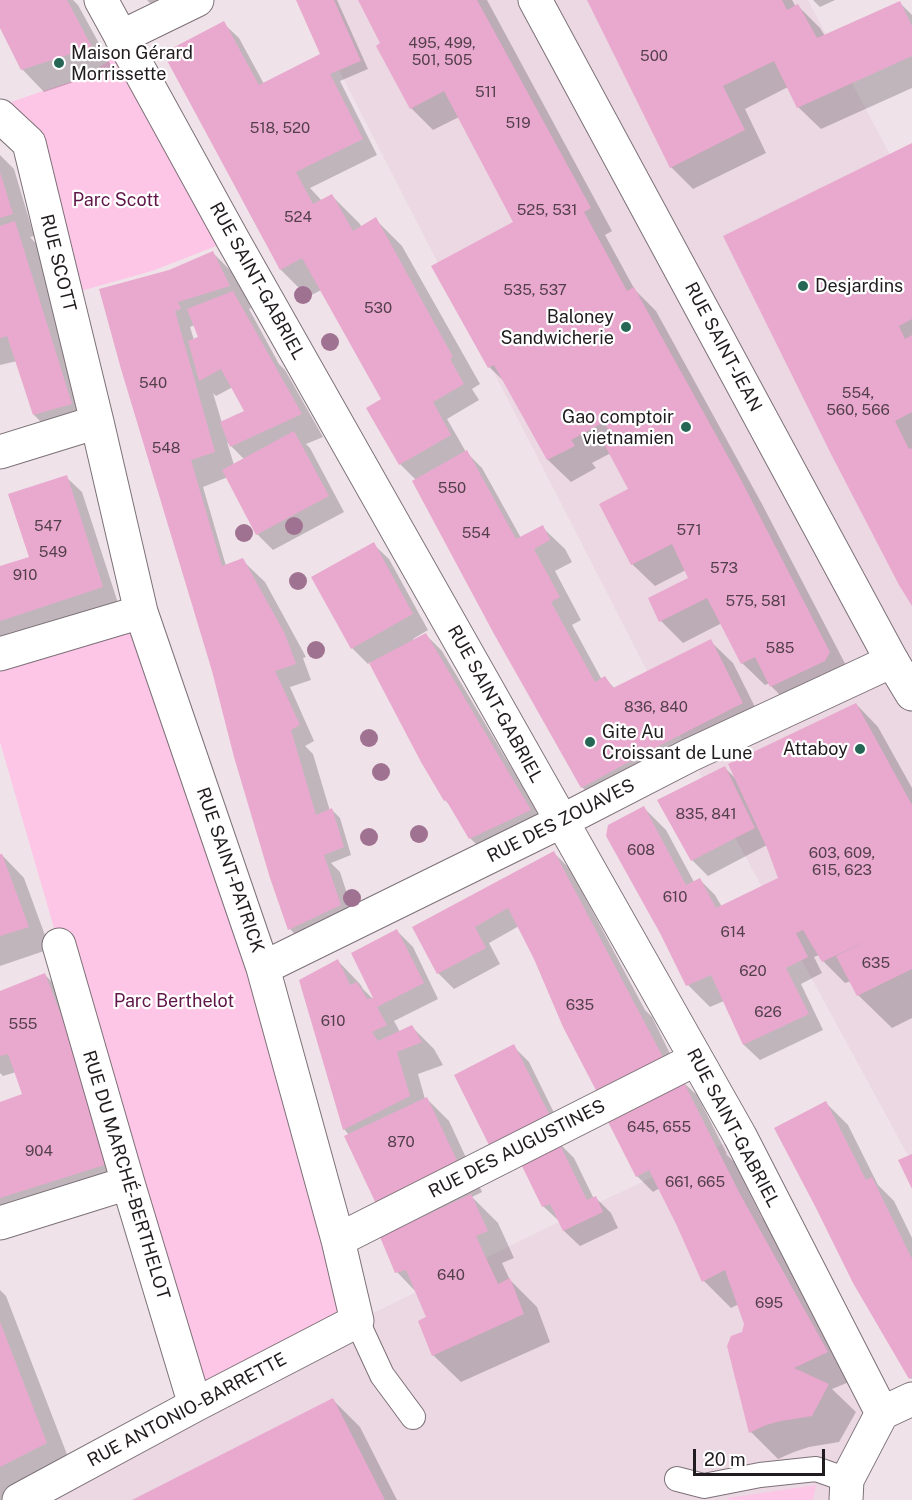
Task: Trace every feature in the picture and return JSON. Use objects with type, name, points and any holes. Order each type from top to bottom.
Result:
[{"type":"street","name":"RUE SAINT-GABRIEL","points":[[101,0],[239,251],[740,1136],[882,1413]]},
{"type":"street","points":[[121,37],[197,0]]},
{"type":"street","name":"RUE SAINT-JEAN","points":[[535,0],[892,661],[912,694]]},
{"type":"street","name":"RUE SCOTT","points":[[0,116],[29,143],[97,422]]},
{"type":"street","points":[[0,452],[97,422]]},
{"type":"street","name":"RUE SAINT-PATRICK","points":[[97,422],[141,612],[263,968],[338,1239],[357,1321]]},
{"type":"street","points":[[0,654],[141,612]]},
{"type":"street","name":"RUE DES ZOUAVES","points":[[263,968],[562,821],[690,754],[892,661]]},
{"type":"street","name":"RUE DU MARCHÉ-BERTHELOT","points":[[59,945],[195,1405]]},
{"type":"street","name":"RUE DES AUGUSTINES","points":[[338,1239],[696,1059]]},
{"type":"street","points":[[0,1223],[128,1183]]},
{"type":"street","name":"RUE ANTONIO-BARRETTE","points":[[19,1500],[357,1321]]},
{"type":"street","points":[[846,1490],[882,1413],[912,1399]]},
{"type":"lane","points":[[357,1321],[382,1375],[413,1417]]},
{"type":"lane","points":[[677,1479],[704,1486],[760,1475],[816,1469],[846,1490]]},
{"type":"shaded area","points":[[303,0],[808,0],[912,196],[912,1163],[690,755]]},
{"type":"shaded area","points":[[740,1136],[882,1413],[846,1500],[19,1500],[357,1321]]},
{"type":"green space","name":"Parc Scott","points":[[121,37],[224,243],[152,271],[63,296],[11,102],[87,76],[107,62]]},
{"type":"green space","name":"Parc Berthelot","points":[[141,612],[357,1321],[195,1405],[0,742],[0,654]]},
{"type":"green space","points":[[816,1485],[813,1500],[729,1500],[728,1498]]},
{"type":"building","points":[[0,0],[67,0],[92,47],[21,70],[0,28]]},
{"type":"building","points":[[296,0],[334,0],[361,61],[330,74],[363,139],[296,172],[313,204],[332,194],[353,231],[376,217],[453,357],[450,359],[464,384],[433,402],[451,435],[399,465],[366,408],[381,399],[302,258],[280,270],[163,53],[224,21],[259,85],[320,54]]},
{"type":"building","points":[[358,0],[477,0],[591,208],[584,212],[627,291],[634,287],[741,480],[830,652],[825,661],[770,687],[755,657],[741,664],[707,598],[659,622],[648,598],[688,578],[672,544],[631,565],[599,504],[628,489],[602,440],[611,435],[604,422],[571,440],[575,446],[547,460],[494,365],[488,368],[431,266],[513,222],[444,91],[410,109],[376,46],[380,43]]},
{"type":"building","points":[[587,0],[782,0],[787,10],[798,4],[817,38],[900,1],[912,26],[912,56],[797,108],[774,61],[723,86],[745,130],[670,168]]},
{"type":"building","points":[[912,143],[912,319],[899,326],[905,339],[912,335],[912,412],[895,421],[909,449],[912,448],[912,606],[830,452],[723,236]]},
{"type":"building","points":[[0,172],[13,214],[0,218]]},
{"type":"building","points":[[15,221],[72,404],[33,415],[7,336],[0,338],[0,226]]},
{"type":"building","points":[[213,251],[230,286],[178,302],[181,309],[175,311],[215,452],[191,460],[222,566],[243,558],[285,634],[296,664],[275,671],[300,725],[291,730],[316,815],[332,808],[344,847],[324,855],[341,905],[288,930],[234,757],[212,671],[99,289],[169,270]]},
{"type":"building","points":[[233,291],[302,414],[230,447],[220,422],[244,411],[221,369],[199,381],[188,341],[198,337],[187,309]]},
{"type":"building","points":[[294,431],[329,496],[256,535],[222,470]]},
{"type":"building","points":[[467,450],[516,539],[543,525],[550,540],[534,549],[560,597],[551,602],[595,682],[605,676],[613,688],[711,639],[743,703],[581,788],[494,634],[412,481]]},
{"type":"building","points":[[67,475],[103,587],[0,621],[0,566],[29,557],[8,494]]},
{"type":"building","points":[[374,542],[413,614],[351,649],[311,577]]},
{"type":"building","points":[[426,633],[531,810],[469,839],[421,762],[369,663]]},
{"type":"building","points":[[856,703],[912,805],[912,969],[857,996],[836,956],[872,938],[822,962],[803,930],[796,933],[808,957],[786,968],[809,1014],[743,1045],[711,975],[686,986],[661,935],[606,836],[608,825],[644,806],[686,885],[700,878],[716,908],[778,878],[767,848],[728,764]]},
{"type":"building","points":[[725,766],[755,828],[691,861],[657,800]]},
{"type":"building","points":[[554,851],[665,1061],[599,1096],[563,1027],[534,959],[508,908],[475,927],[486,948],[437,974],[412,927]]},
{"type":"building","points":[[0,854],[2,854],[29,927],[0,936]]},
{"type":"building","points":[[397,929],[424,983],[377,1007],[387,1025],[372,1032],[378,1041],[412,1025],[422,1042],[397,1052],[410,1096],[343,1130],[299,980],[338,959],[350,985],[357,982],[367,999],[373,998],[351,953]]},
{"type":"building","points":[[45,973],[114,1162],[0,1198],[0,1102],[22,1094],[8,1054],[0,1056],[0,991]]},
{"type":"building","points":[[514,1044],[552,1120],[492,1151],[454,1075]]},
{"type":"building","points":[[681,1077],[740,1194],[828,1352],[794,1368],[829,1384],[812,1416],[766,1425],[749,1433],[727,1346],[731,1336],[742,1332],[744,1324],[725,1270],[702,1282],[649,1170],[636,1177],[605,1116]]},
{"type":"building","points":[[427,1097],[461,1169],[378,1208],[344,1136]]},
{"type":"building","points":[[826,1101],[866,1180],[872,1177],[912,1259],[912,1377],[909,1379],[853,1283],[774,1128]]},
{"type":"building","points":[[558,1141],[587,1200],[596,1196],[603,1212],[563,1231],[550,1204],[542,1207],[519,1160]]},
{"type":"building","points":[[912,1154],[912,1189],[898,1160]]},
{"type":"building","points":[[471,1194],[488,1231],[476,1236],[498,1284],[510,1278],[524,1314],[432,1356],[418,1321],[426,1317],[406,1270],[395,1273],[380,1237]]},
{"type":"building","points":[[0,1322],[47,1443],[0,1467]]},
{"type":"building","points":[[333,1398],[385,1500],[132,1500]]},
{"type":"place","name":"Maison Gérard Morrissette","points":[[59,63]]},
{"type":"place","name":"Desjardins","points":[[803,286]]},
{"type":"place","name":"Baloney Sandwicherie","points":[[626,327]]},
{"type":"place","name":"Gao comptoir vietnamien","points":[[686,427]]},
{"type":"place","name":"Gite Au Croissant de Lune","points":[[590,742]]},
{"type":"place","name":"Attaboy","points":[[860,749]]}]
